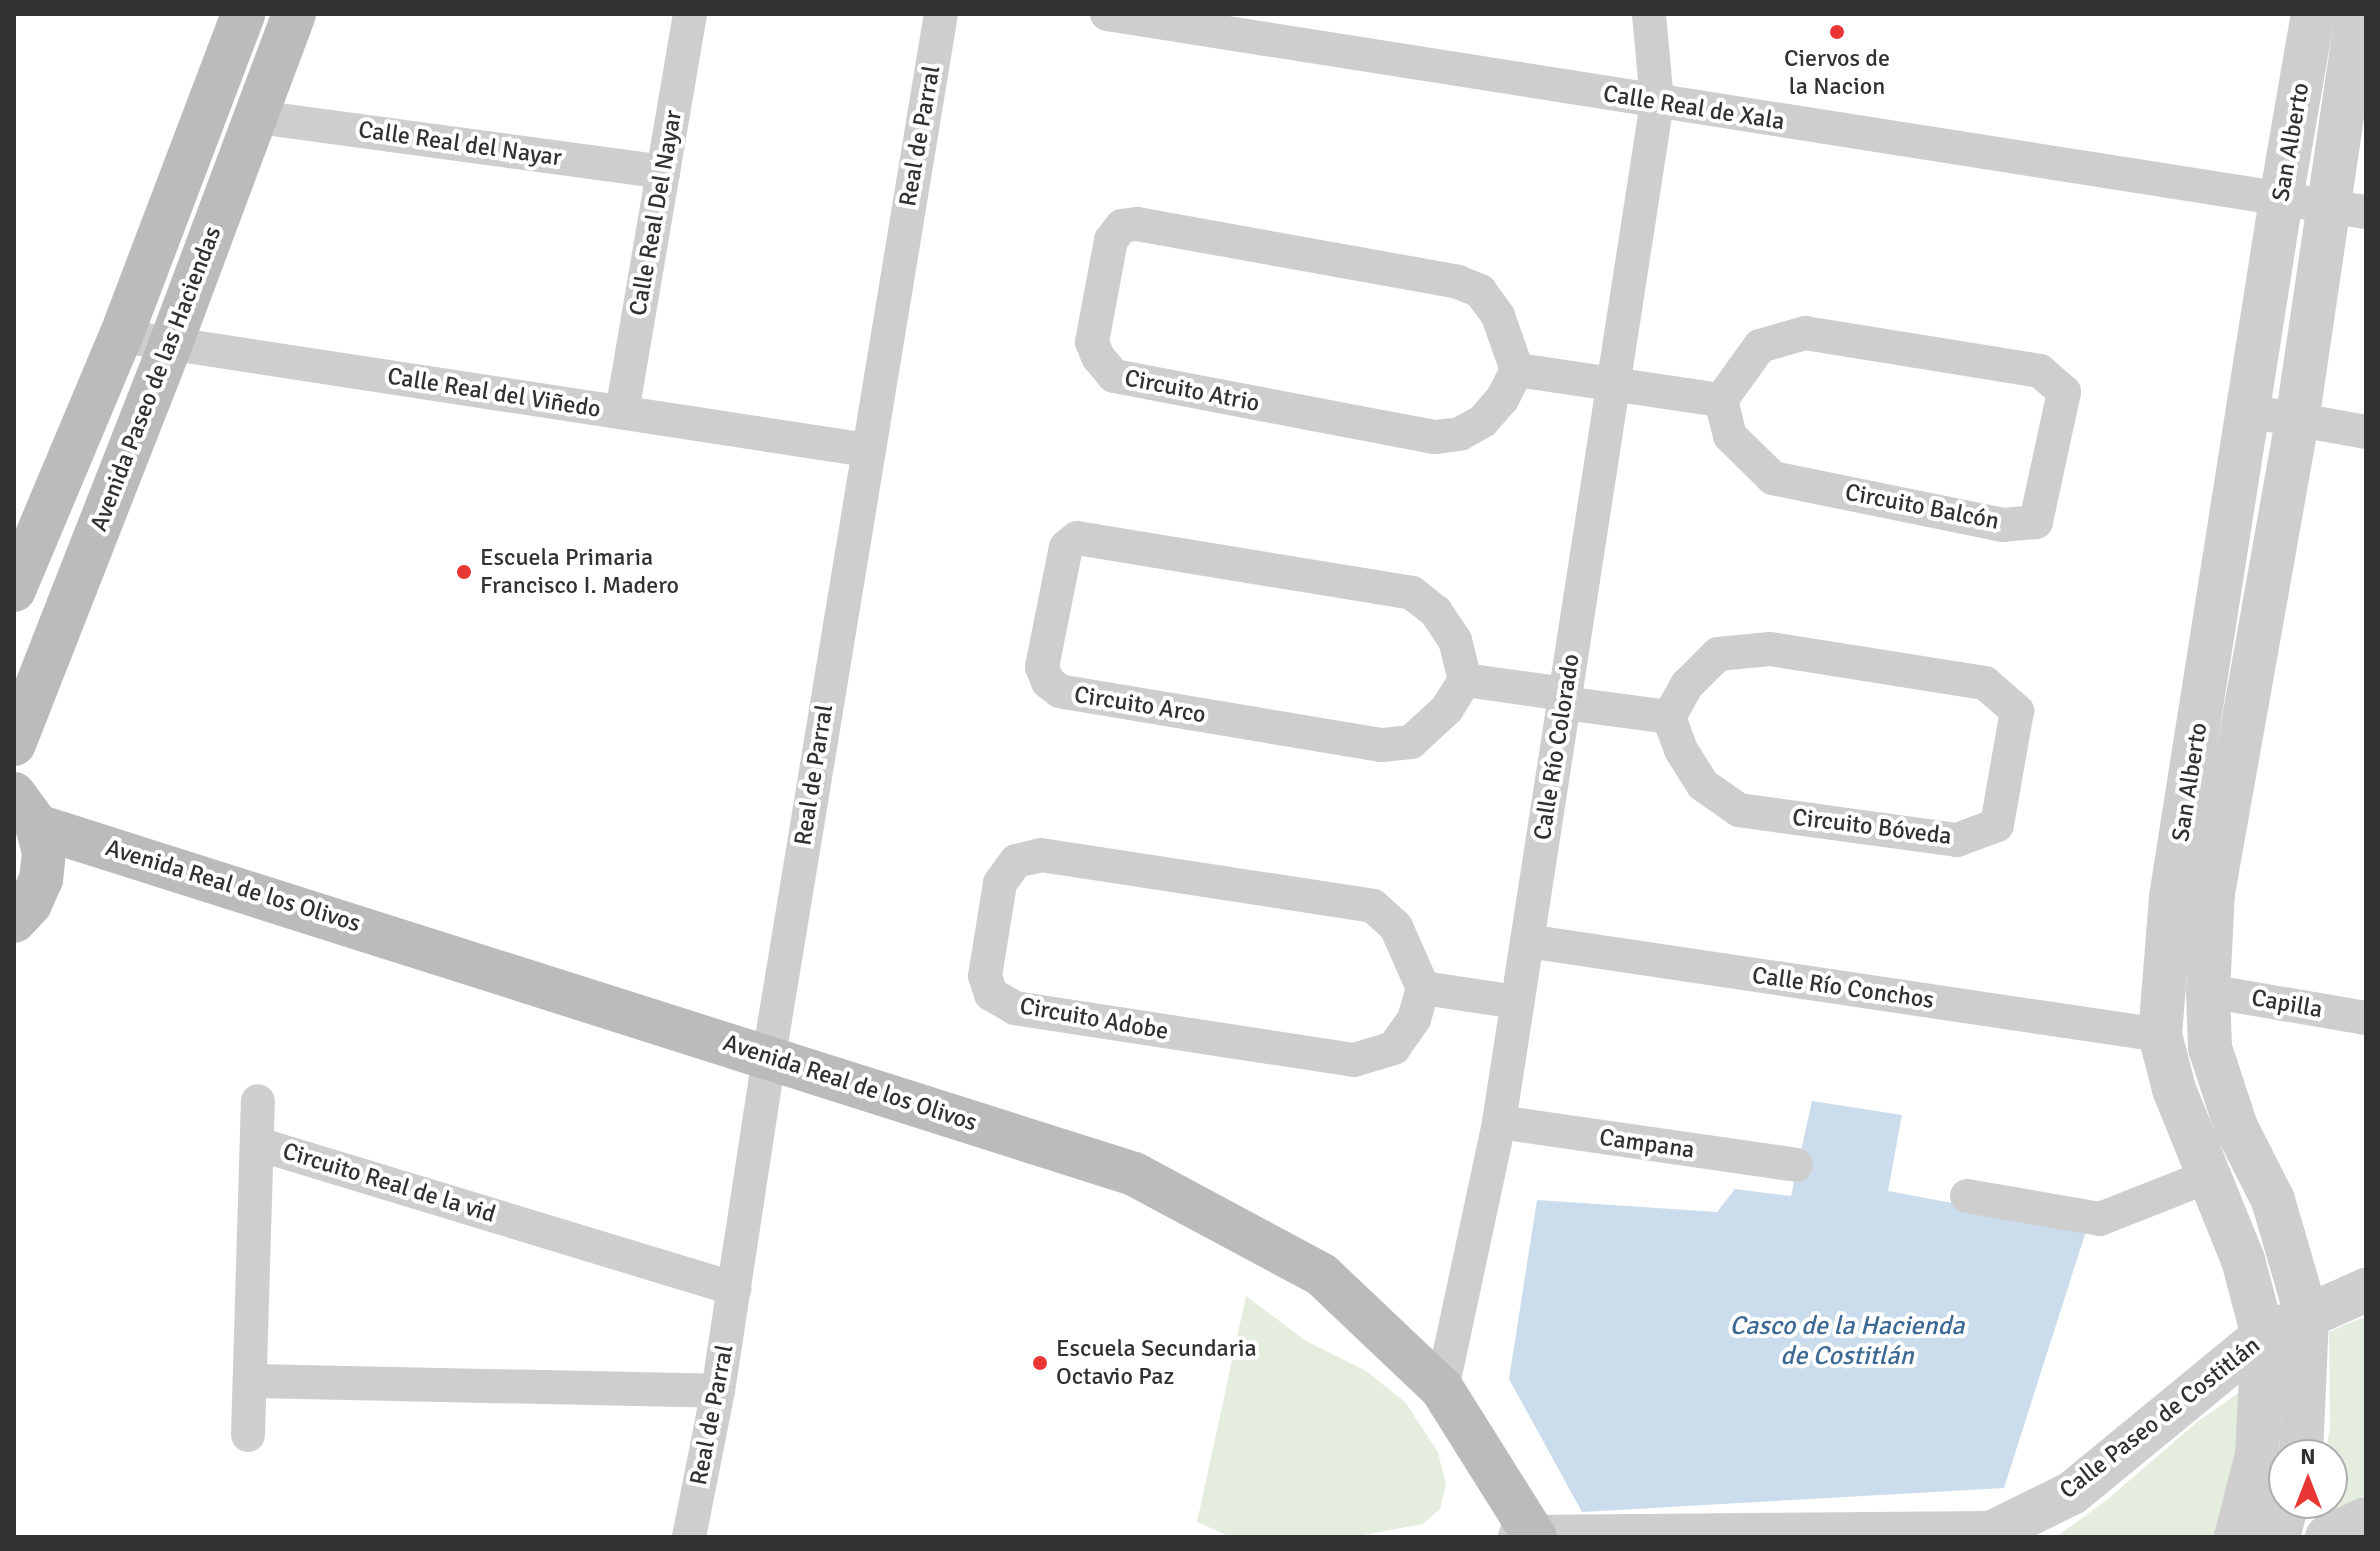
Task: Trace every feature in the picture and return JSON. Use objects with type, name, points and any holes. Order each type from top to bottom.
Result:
[{"type":"main road","name":"Avenida Paseo de las Haciendas","points":[[14,590],[121,336],[243,14]]},
{"type":"main road","name":"Avenida Paseo de las Haciendas","points":[[14,744],[171,343],[294,14]]},
{"type":"main road","name":"Avenida Real de los Olivos","points":[[26,810],[1134,1174],[1322,1275],[1442,1389],[1530,1536]]},
{"type":"main road","points":[[14,921],[30,904],[41,879],[44,852],[26,810]]},
{"type":"street","name":"Calle Real Del Nayar","points":[[622,412],[690,14]]},
{"type":"street","name":"Real de Parral","points":[[689,1537],[718,1391],[867,450],[941,14]]},
{"type":"street","name":"Calle Real de Xala","points":[[1107,14],[2348,208]]},
{"type":"street","name":"Calle Río Colorado","points":[[1442,1389],[1499,1122],[1657,102],[1649,14]]},
{"type":"street","name":"San Alberto","points":[[2236,1537],[2257,1455],[2263,1336],[2243,1260],[2174,1089],[2160,1035],[2171,897],[2313,14]]},
{"type":"street","name":"San Alberto","points":[[2302,1439],[2307,1317],[2273,1200],[2236,1127],[2210,1048],[2208,991],[2213,893],[2297,421],[2348,208],[2357,14]]},
{"type":"street","name":"Calle Real del Nayar","points":[[257,117],[663,172]]},
{"type":"street","name":"Circuito Atrio","points":[[1137,224],[1458,282],[1480,291],[1498,316],[1517,370],[1502,399],[1483,421],[1460,434],[1434,437],[1114,376],[1098,357],[1092,342],[1111,240],[1122,226],[1137,224]]},
{"type":"street","name":"Circuito Balcón","points":[[1805,333],[2040,371],[2064,392],[2036,522],[2003,525],[1773,478],[1730,436],[1721,400],[1760,346],[1805,333]]},
{"type":"street","name":"Calle Real del Viñedo","points":[[121,336],[867,450]]},
{"type":"street","points":[[1517,370],[1721,400]]},
{"type":"street","points":[[2248,411],[2366,432]]},
{"type":"street","name":"Circuito Arco","points":[[1077,538],[1088,538],[1412,593],[1436,612],[1455,640],[1465,680],[1447,709],[1411,742],[1381,745],[1060,691],[1048,682],[1042,667],[1066,547],[1077,538]]},
{"type":"street","name":"Circuito Bóveda","points":[[1770,649],[1985,683],[2017,711],[1997,825],[1957,840],[1739,810],[1703,785],[1681,750],[1669,717],[1687,685],[1718,654],[1770,649]]},
{"type":"street","points":[[1465,680],[1669,717]]},
{"type":"street","name":"Circuito Adobe","points":[[1041,855],[1373,906],[1396,927],[1423,988],[1414,1019],[1394,1048],[1354,1060],[1015,1008],[991,994],[985,976],[1000,883],[1016,861],[1041,855]]},
{"type":"street","name":"Calle Río Conchos","points":[[1527,941],[2160,1035]]},
{"type":"street","points":[[1423,988],[1517,1002]]},
{"type":"street","name":"Capilla","points":[[2208,991],[2366,1018]]},
{"type":"street","points":[[258,1101],[258,1144]]},
{"type":"street","name":"Campana","points":[[1499,1122],[1796,1165]]},
{"type":"street","name":"Circuito Real de la vid","points":[[248,1435],[258,1144],[734,1289]]},
{"type":"street","points":[[1967,1196],[2100,1219],[2211,1175]]},
{"type":"street","name":"Calle Paseo de Costitlán","points":[[1530,1536],[1991,1533],[2072,1493],[2263,1336],[2366,1290]]},
{"type":"street","points":[[252,1381],[718,1391]]},
{"type":"street","points":[[2327,1537],[2366,1519]]},
{"type":"shaded area","points":[[1246,1296],[1306,1341],[1366,1371],[1405,1402],[1438,1452],[1446,1485],[1440,1509],[1423,1524],[1352,1537],[1231,1537],[1197,1522]]},
{"type":"shaded area","points":[[2366,1316],[2366,1495],[2348,1503],[2348,1439],[2328,1439],[2329,1332]]},
{"type":"shaded area","points":[[2247,1387],[2232,1483],[2215,1537],[2056,1537],[2108,1499],[2197,1422]]},
{"type":"water","name":"Casco de la Hacienda de Costitlán","points":[[1812,1101],[1902,1115],[1888,1191],[2087,1228],[2004,1488],[1582,1512],[1509,1379],[1537,1200],[1717,1212],[1735,1189],[1791,1196]]},
{"type":"place","name":"Ciervos de la Nacion","points":[[1837,32]]},
{"type":"place","name":"Escuela Primaria Francisco I. Madero","points":[[464,572]]},
{"type":"place","name":"Escuela Secundaria Octavio Paz","points":[[1040,1363]]}]
